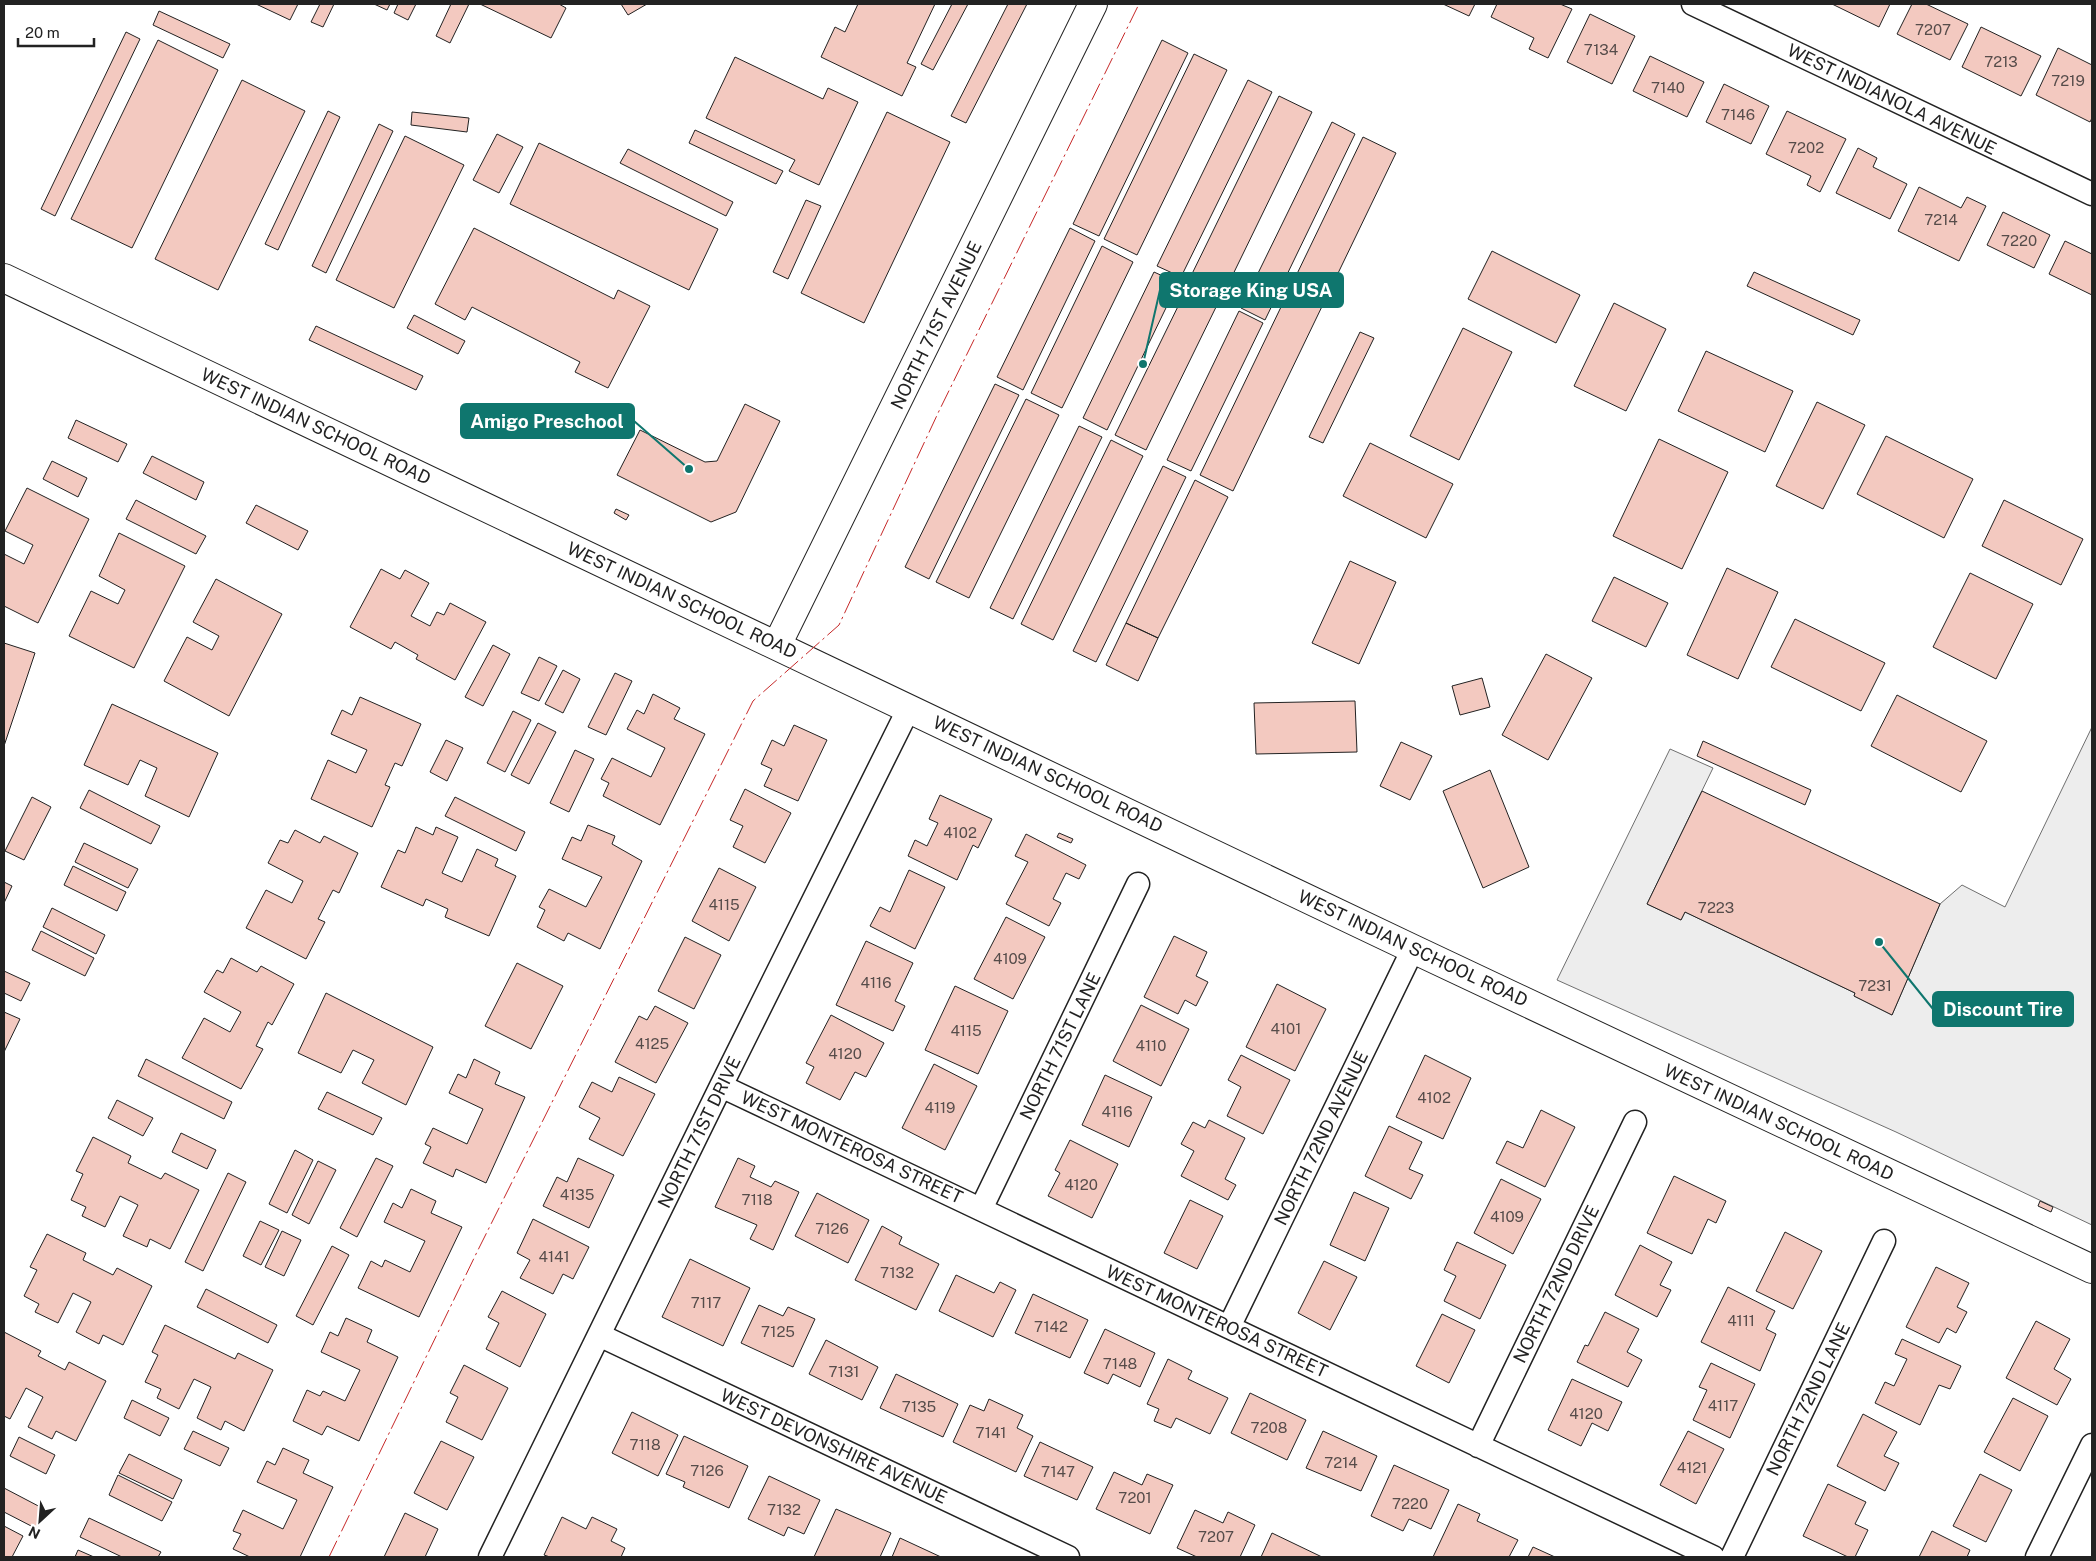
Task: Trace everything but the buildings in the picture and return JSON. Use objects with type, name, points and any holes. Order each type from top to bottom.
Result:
[{"type":"main road","name":"NORTH 71ST AVENUE","points":[[777,645],[1093,4]]},
{"type":"main road","name":"WEST INDIAN SCHOOL ROAD","points":[[4,278],[1413,949],[2092,1269]]},
{"type":"street","name":"WEST INDIANOLA AVENUE","points":[[1693,4],[2092,194]]},
{"type":"street","name":"NORTH 71ST DRIVE","points":[[490,1557],[909,708]]},
{"type":"street","name":"NORTH 71ST LANE","points":[[981,1209],[1138,884]]},
{"type":"street","name":"NORTH 72ND AVENUE","points":[[1229,1327],[1413,949]]},
{"type":"street","name":"WEST MONTEROSA STREET","points":[[721,1086],[1713,1557]]},
{"type":"street","name":"NORTH 72ND DRIVE","points":[[1478,1446],[1635,1122]]},
{"type":"street","name":"NORTH 72ND LANE","points":[[1732,1557],[1884,1241]]},
{"type":"street","name":"WEST DEVONSHIRE AVENUE","points":[[599,1335],[1068,1557]]},
{"type":"street","points":[[2037,1557],[2092,1445]]},
{"type":"shaded area","points":[[2092,727],[2092,1225],[1896,1132],[1557,980],[1670,749],[1713,768],[1647,904],[1681,920],[1685,912],[1855,993],[1854,996],[1892,1015],[1940,904],[1962,885],[2005,907]]},
{"type":"power","points":[[329,1557],[477,1252],[753,701],[839,625],[939,411],[1139,4]]},
{"type":"place","name":"Storage King USA","points":[[1143,364]]},
{"type":"place","name":"Amigo Preschool","points":[[689,469]]},
{"type":"place","name":"Discount Tire","points":[[1879,942]]}]
